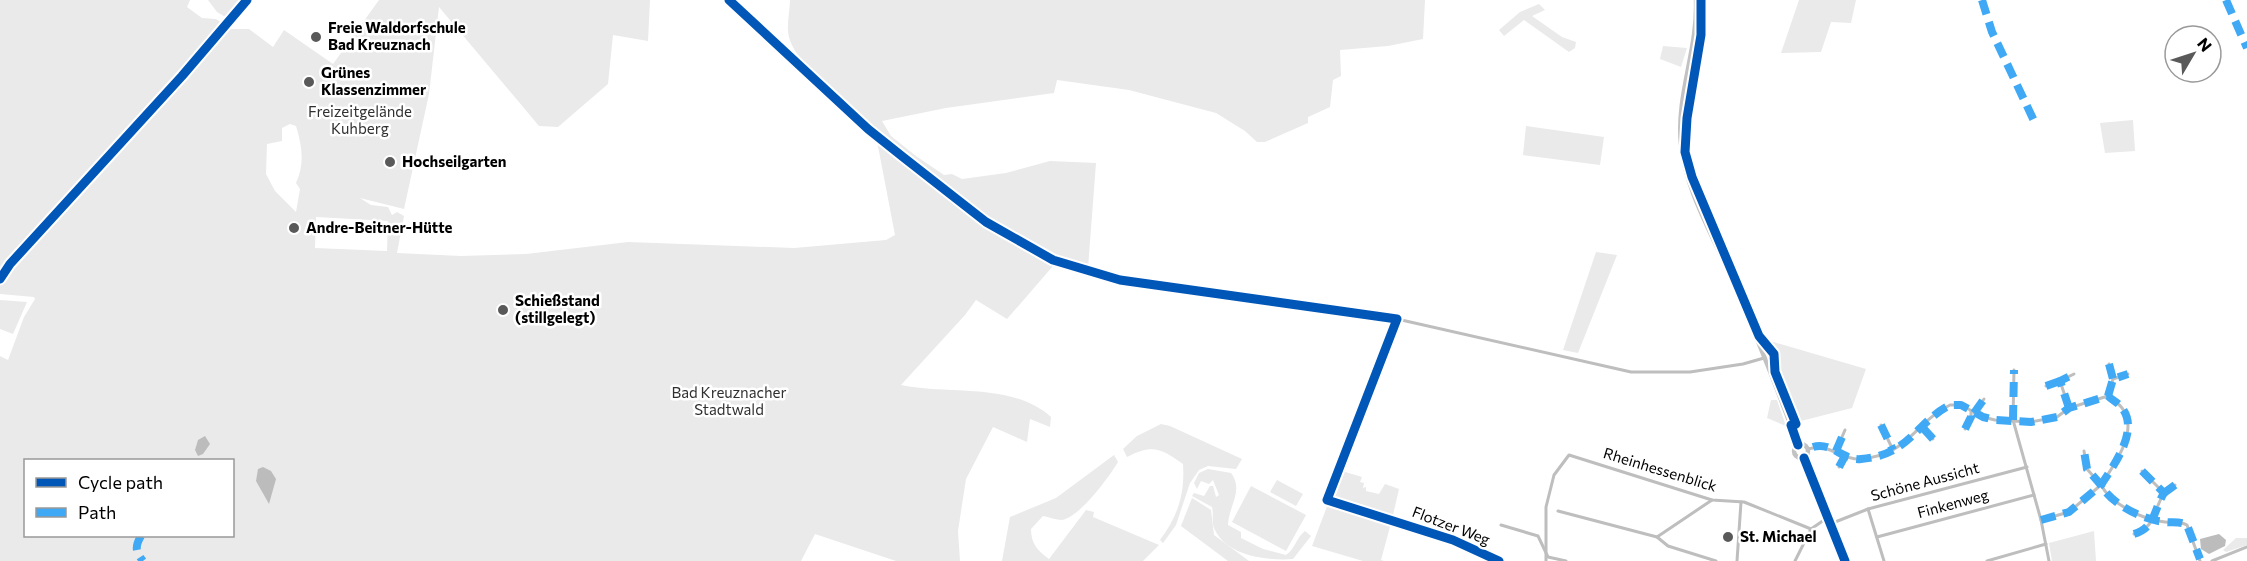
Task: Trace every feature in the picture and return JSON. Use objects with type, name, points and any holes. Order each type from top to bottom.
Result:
[{"type":"main road","points":[[1696,0],[1695,31],[1681,123],[1684,167],[1696,202],[1764,358],[1798,445],[1794,453],[1799,458],[1804,458]]},
{"type":"main road","points":[[1798,445],[1808,448],[1804,458],[1845,561]]},
{"type":"street","points":[[228,25],[247,0]]},
{"type":"street","points":[[729,0],[868,129],[986,222],[1028,248],[1084,271],[1120,280],[1397,319],[1631,372],[1690,372],[1737,366],[1764,358]]},
{"type":"street","points":[[2108,396],[2113,379],[2109,364]]},
{"type":"street","points":[[2014,370],[2013,420],[2041,520],[2049,561]]},
{"type":"street","points":[[2046,386],[2074,374]]},
{"type":"street","points":[[2113,379],[2128,374]]},
{"type":"street","points":[[2061,381],[2069,408]]},
{"type":"street","points":[[1808,448],[1823,446],[1845,456],[1862,459],[1893,450],[1910,440],[1950,405],[1957,404],[1995,420],[2031,422],[2049,418],[2069,408],[2108,396]]},
{"type":"street","points":[[2041,520],[2069,512],[2101,485],[2124,444],[2127,418],[2122,407],[2108,396]]},
{"type":"street","points":[[1965,429],[1973,412],[1984,399]]},
{"type":"street","points":[[1881,425],[1893,450]]},
{"type":"street","points":[[1923,428],[1933,439]]},
{"type":"street","points":[[1836,451],[1845,430]]},
{"type":"street","points":[[2084,450],[2087,469],[2116,504],[2164,522],[2181,522],[2187,525],[2200,561]]},
{"type":"street","name":"Rheinhessenblick","points":[[1547,559],[1546,507],[1554,475],[1569,455],[1712,500],[1741,502],[1811,529]]},
{"type":"street","points":[[1839,467],[1845,456]]},
{"type":"street","name":"Schöne Aussicht","points":[[1830,524],[1868,509],[2027,467]]},
{"type":"street","points":[[2142,471],[2164,493]]},
{"type":"street","points":[[2134,534],[2145,530],[2151,524],[2164,493],[2175,485]]},
{"type":"street","name":"Finkenweg","points":[[1877,537],[2034,495]]},
{"type":"street","points":[[1658,537],[1712,500]]},
{"type":"street","points":[[1737,561],[1741,502]]},
{"type":"street","points":[[1868,509],[1884,561]]},
{"type":"street","points":[[1558,511],[1658,537],[1668,546],[1716,561]]},
{"type":"street","points":[[1795,561],[1811,529],[1828,518]]},
{"type":"street","name":"Flotzer Weg","points":[[1392,521],[1453,540],[1499,561]]},
{"type":"street","points":[[1501,525],[1538,536],[1542,541],[1547,559],[1566,561]]},
{"type":"street","points":[[1987,561],[2046,544]]},
{"type":"street","points":[[2214,560],[2247,547]]},
{"type":"green space","name":"Bad Kreuznacher Stadtwald","points":[[0,0],[190,0],[187,7],[202,18],[216,19],[231,29],[249,29],[273,47],[284,30],[333,64],[379,0],[650,0],[648,41],[613,35],[608,84],[558,127],[539,126],[439,7],[429,94],[404,209],[360,198],[371,205],[388,207],[392,215],[397,212],[404,216],[397,253],[461,256],[526,254],[628,242],[794,248],[886,240],[895,235],[877,141],[983,224],[1053,266],[1007,319],[976,300],[901,385],[999,394],[1018,399],[1035,406],[1051,417],[1050,427],[1030,419],[1027,442],[993,427],[966,479],[958,531],[960,561],[896,561],[815,534],[801,561],[0,561],[0,356],[8,360],[34,297],[0,294]],"holes":[[[290,124],[296,126],[302,154],[301,168],[296,183],[300,189],[296,212],[275,191],[266,174],[267,144],[282,141],[282,128]],[[316,217],[388,221],[387,251],[315,248]]]},
{"type":"green space","points":[[208,0],[244,0],[227,18],[217,12]]},
{"type":"green space","points":[[790,0],[1425,0],[1423,39],[1388,46],[1340,50],[1341,76],[1333,80],[1330,107],[1308,117],[1308,123],[1265,142],[1257,142],[1245,131],[1216,113],[1129,90],[1057,80],[1054,93],[946,108],[882,121],[891,136],[916,156],[944,175],[952,174],[962,179],[1006,173],[1050,161],[1096,163],[1088,268],[1061,259],[1020,238],[945,186],[861,120],[826,87],[801,59],[788,33]]},
{"type":"green space","points":[[1799,0],[1856,0],[1851,23],[1831,22],[1821,52],[1781,53]]},
{"type":"green space","points":[[1539,4],[1545,10],[1532,16],[1562,37],[1576,42],[1575,48],[1569,52],[1524,20],[1504,36],[1499,30],[1520,12]]},
{"type":"green space","points":[[1663,46],[1687,48],[1681,67],[1660,59]]},
{"type":"green space","points":[[2133,120],[2135,151],[2105,153],[2100,123]]},
{"type":"green space","points":[[1526,126],[1604,137],[1600,165],[1523,155]]},
{"type":"green space","points":[[1596,252],[1617,255],[1578,353],[1563,350]]},
{"type":"green space","points":[[0,300],[27,302],[13,334],[0,329]]},
{"type":"green space","points":[[1770,341],[1866,369],[1852,408],[1797,422],[1777,373],[1777,355]]},
{"type":"green space","points":[[1771,400],[1777,400],[1786,426],[1767,418]]},
{"type":"green space","points":[[1161,424],[1242,459],[1236,469],[1208,466],[1199,470],[1190,483],[1176,525],[1163,543],[1160,540],[1179,504],[1183,485],[1183,464],[1162,451],[1143,450],[1127,457],[1123,449],[1137,436]]},
{"type":"green space","points":[[1114,455],[1118,462],[1085,504],[1077,512],[1062,520],[1043,516],[1031,529],[1032,539],[1038,550],[1049,559],[1086,510],[1094,512],[1093,517],[1159,545],[1143,561],[1002,561],[1010,517],[1056,498]]},
{"type":"green space","points":[[1208,469],[1231,473],[1235,479],[1236,492],[1228,525],[1241,532],[1241,538],[1263,549],[1286,555],[1305,531],[1311,536],[1293,559],[1260,558],[1249,555],[1229,546],[1221,539],[1214,527],[1212,507],[1192,496],[1194,493],[1204,496],[1210,486],[1213,486],[1216,497],[1219,495],[1213,480],[1209,484],[1201,481],[1197,489],[1194,483],[1199,473]]},
{"type":"green space","points":[[1342,471],[1362,477],[1360,482],[1364,483],[1363,488],[1366,487],[1366,491],[1379,494],[1385,484],[1399,489],[1393,515],[1387,517],[1333,500],[1331,497]]},
{"type":"green space","points":[[1277,480],[1303,494],[1296,506],[1270,492]]},
{"type":"green space","points":[[1251,486],[1306,515],[1286,551],[1232,522]]},
{"type":"green space","points":[[1192,498],[1211,510],[1214,535],[1249,561],[1228,561],[1181,526]]},
{"type":"green space","points":[[1328,504],[1391,523],[1381,560],[1384,561],[1363,561],[1312,546]]},
{"type":"green space","points":[[2094,531],[2096,561],[2052,561],[2049,543]]},
{"type":"green space","points":[[2236,538],[2247,538],[2247,545],[2226,552],[2223,550]]},
{"type":"shaded area","points":[[205,436],[210,444],[203,454],[198,456],[195,450],[198,440]]},
{"type":"shaded area","points":[[263,467],[271,471],[276,479],[269,504],[256,481],[258,469]]},
{"type":"shaded area","points":[[2219,534],[2226,540],[2225,546],[2209,554],[2201,549],[2200,539]]},
{"type":"marked path","points":[[1982,0],[1992,32],[2036,125]]},
{"type":"marked path","points":[[2226,0],[2247,48]]},
{"type":"marked path","points":[[2109,364],[2113,379]]},
{"type":"marked path","points":[[2013,420],[2014,370]]},
{"type":"marked path","points":[[2069,408],[2060,381],[2074,374]]},
{"type":"marked path","points":[[2108,396],[2113,379],[2128,374]]},
{"type":"marked path","points":[[2046,386],[2060,381]]},
{"type":"marked path","points":[[1813,447],[1826,447],[1848,457],[1861,459],[1877,456],[1901,445],[1928,420],[1950,405],[1961,405],[1983,417],[1995,420],[2031,422],[2057,417],[2069,408],[2108,396],[2122,408],[2127,417],[2128,427],[2123,448],[2101,485],[2112,499],[2129,510],[2156,521],[2187,525],[2200,559]]},
{"type":"marked path","points":[[1974,413],[1984,399]]},
{"type":"marked path","points":[[1965,429],[1971,417],[1971,411]]},
{"type":"marked path","points":[[1881,425],[1893,450]]},
{"type":"marked path","points":[[1923,428],[1933,439]]},
{"type":"marked path","points":[[1836,451],[1845,430]]},
{"type":"marked path","points":[[2041,520],[2069,512],[2101,485],[2087,469],[2084,451]]},
{"type":"marked path","points":[[1839,467],[1845,456]]},
{"type":"marked path","points":[[2134,534],[2150,523],[2164,493],[2142,471]]},
{"type":"marked path","points":[[2164,493],[2175,485]]},
{"type":"marked path","points":[[141,537],[137,548],[143,561]]},
{"type":"cycle path","points":[[0,279],[10,264],[182,76],[247,0]]},
{"type":"cycle path","points":[[729,0],[868,129],[986,222],[1053,260],[1120,280],[1397,319],[1327,500],[1453,540],[1499,561]]},
{"type":"cycle path","points":[[1701,0],[1701,35],[1687,118],[1685,152],[1692,177],[1759,336],[1774,354],[1775,372],[1796,424],[1791,425],[1798,445]]},
{"type":"cycle path","points":[[1804,458],[1845,561]]},
{"type":"place","name":"Freie Waldorfschule Bad Kreuznach","points":[[316,37]]},
{"type":"place","name":"Grünes Klassenzimmer","points":[[309,82]]},
{"type":"place","name":"Hochseilgarten","points":[[390,162]]},
{"type":"place","name":"Andre-Beitner-Hütte","points":[[294,228]]},
{"type":"place","name":"Schießstand (stillgelegt)","points":[[503,310]]},
{"type":"place","name":"St. Michael","points":[[1728,537]]},
{"type":"park label","name":"Freizeitgelände Kuhberg","points":[[360,120]]}]
